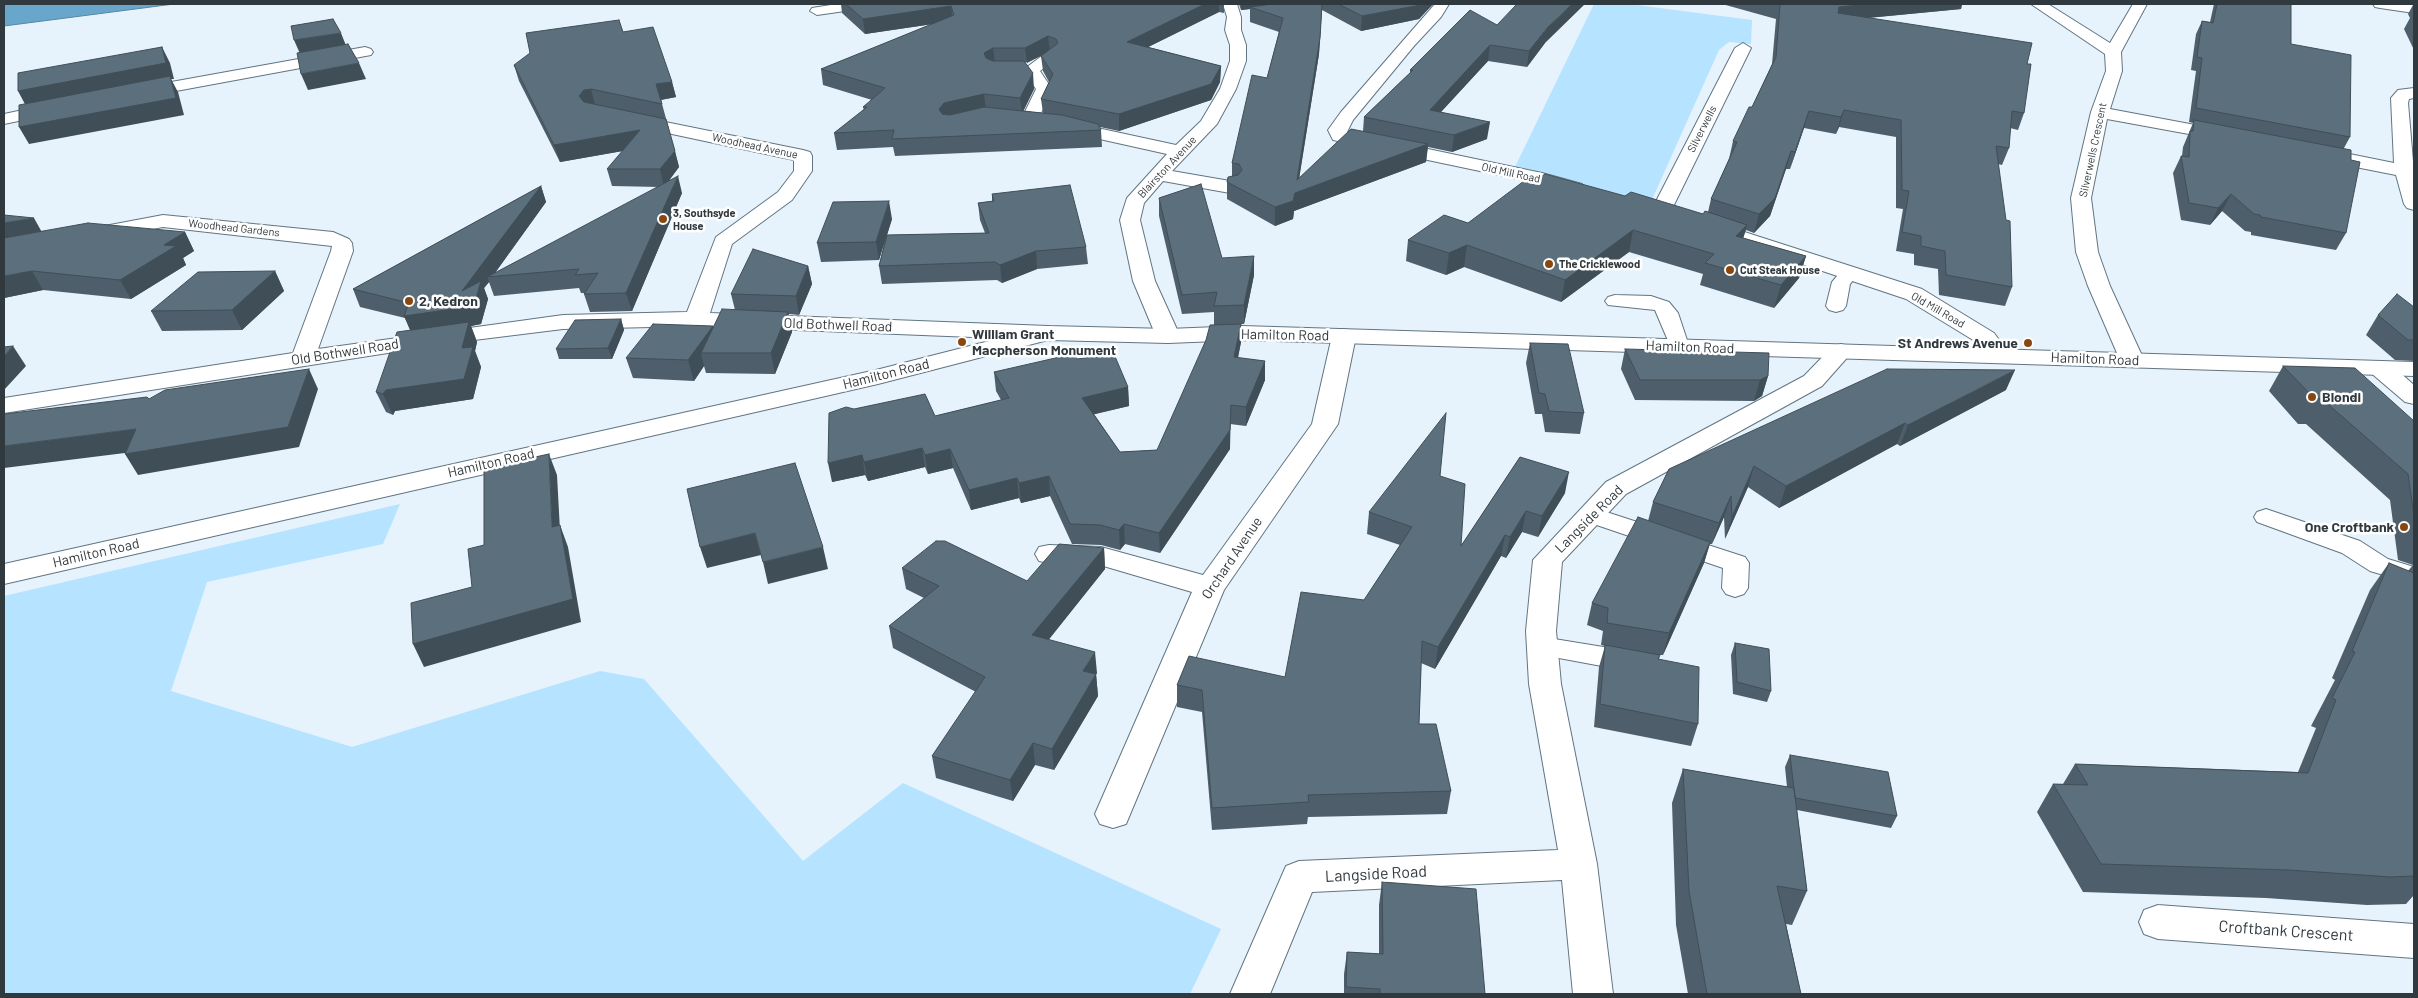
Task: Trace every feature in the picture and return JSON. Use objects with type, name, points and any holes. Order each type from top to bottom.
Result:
[{"type":"street","points":[[817,12],[866,4]]},
{"type":"street","name":"Old Mill Road","points":[[1442,4],[1436,14],[1408,42],[1347,116],[1337,130],[1339,136],[1535,177],[1593,193]]},
{"type":"street","points":[[2038,4],[2113,52],[2140,4]]},
{"type":"street","points":[[2380,4],[2414,9]]},
{"type":"street","name":"Blairston Avenue","points":[[1168,336],[1144,281],[1130,220],[1134,202],[1180,151],[1208,124],[1228,89],[1238,61],[1238,45],[1233,30],[1238,12]]},
{"type":"street","name":"Silverwells","points":[[1667,213],[1743,48]]},
{"type":"street","points":[[123,95],[228,70],[365,52]]},
{"type":"street","name":"Silverwells Crescent","points":[[2113,52],[2114,71],[2100,112],[2081,198],[2087,252],[2099,286],[2132,360]]},
{"type":"street","points":[[1012,70],[1030,70],[1049,58]]},
{"type":"street","points":[[1030,70],[1044,89],[1021,121],[1063,125],[1180,151]]},
{"type":"street","points":[[2414,93],[2404,94],[2400,98],[2404,170],[2414,204]]},
{"type":"street","points":[[4,119],[75,105]]},
{"type":"street","points":[[2100,112],[2244,139]]},
{"type":"street","name":"Woodhead Avenue","points":[[613,116],[803,156],[803,171],[785,196],[723,241],[696,319]]},
{"type":"street","points":[[2307,152],[2404,170]]},
{"type":"street","points":[[1159,175],[1230,187]]},
{"type":"street","name":"Old Mill Road","points":[[1667,213],[1914,294],[1986,338],[1998,356]]},
{"type":"street","name":"Woodhead Gardens","points":[[70,239],[163,221],[333,238],[342,243],[342,251],[303,359]]},
{"type":"street","name":"Old Bothwell Road","points":[[4,406],[51,397],[303,359],[563,322],[696,319],[1048,333]]},
{"type":"street","name":"Hamilton Road","points":[[4,574],[878,377],[1048,333],[1168,336],[1242,333],[2414,369]]},
{"type":"street","name":"Orchard Avenue","points":[[1113,814],[1199,608],[1210,587],[1325,424],[1344,336]]},
{"type":"street","name":"Langside Road","points":[[1593,994],[1579,864],[1545,684],[1542,646],[1548,560],[1616,488],[1813,381],[1841,351]]},
{"type":"street","points":[[2380,368],[2414,397]]},
{"type":"street","points":[[1049,554],[1101,556],[1210,587]]},
{"type":"street","name":"Langside Road","points":[[1250,994],[1299,878],[1579,864]]},
{"type":"street","name":"Croftbank Crescent","points":[[2158,922],[2414,941]]},
{"type":"lane","points":[[1836,306],[1840,285],[1850,273]]},
{"type":"lane","points":[[1616,300],[1651,302],[1662,306],[1668,312],[1679,346]]},
{"type":"lane","points":[[1591,515],[1736,563],[1735,588]]},
{"type":"lane","points":[[2266,518],[2351,547],[2380,565],[2414,576]]},
{"type":"lane","points":[[1542,646],[1654,666]]},
{"type":"shaded area","points":[[4,4],[174,4],[4,26]]},
{"type":"shaded area","points":[[1594,4],[1629,4],[1752,20],[1751,44],[1729,42],[1719,50],[1650,204],[1514,169]]},
{"type":"shaded area","points":[[400,504],[383,544],[207,582],[171,691],[352,747],[600,671],[644,679],[803,861],[903,783],[1221,929],[1190,994],[4,994],[4,596]]},
{"type":"building","points":[[846,4],[1205,4],[1127,42],[1221,66],[1211,84],[1119,114],[1041,99],[1053,74],[1041,56],[1058,43],[1056,39],[1048,36],[1025,48],[993,48],[984,53],[986,58],[993,61],[1024,61],[1033,73],[1020,98],[984,94],[944,103],[939,109],[942,114],[950,115],[984,107],[1062,115],[1098,124],[1101,130],[892,139],[894,130],[834,133],[867,107],[863,107],[885,88],[821,69],[954,15],[951,6],[863,19]]},
{"type":"building","points":[[1272,4],[1322,4],[1320,38],[1297,180],[1351,129],[1428,144],[1295,193],[1293,201],[1275,207],[1227,182],[1228,177],[1238,175],[1242,170],[1239,164],[1232,163],[1252,75],[1267,78],[1283,18],[1250,7]]},
{"type":"building","points":[[1338,4],[1421,4],[1421,5],[1362,16]]},
{"type":"building","points":[[1517,4],[1572,4],[1547,28],[1529,51],[1490,45],[1430,110],[1490,122],[1454,135],[1364,117],[1413,70],[1410,70],[1470,10],[1497,25]]},
{"type":"building","points":[[1780,4],[1868,4],[1839,7],[1838,13],[2032,43],[2027,64],[2031,64],[2024,113],[2012,111],[2009,148],[1996,146],[2006,220],[2010,221],[2012,287],[1946,275],[1945,251],[1921,246],[1921,236],[1902,232],[1909,191],[1902,190],[1901,120],[1844,110],[1841,117],[1809,111],[1795,152],[1791,151],[1775,198],[1759,214],[1711,199],[1737,142],[1733,141],[1776,57]]},
{"type":"building","points":[[2217,4],[2291,4],[2291,44],[2351,55],[2350,137],[2196,108],[2202,58],[2197,57],[2202,21],[2213,23]]},
{"type":"building","points":[[333,19],[341,33],[294,40],[291,26]]},
{"type":"building","points":[[619,20],[623,32],[653,27],[672,82],[656,84],[662,104],[591,89],[584,90],[579,96],[584,102],[666,119],[675,151],[660,169],[607,169],[640,130],[554,145],[514,65],[530,53],[526,33]]},
{"type":"building","points":[[348,44],[359,63],[301,74],[297,53]]},
{"type":"building","points":[[162,47],[166,63],[18,91],[18,73]]},
{"type":"building","points":[[170,76],[176,98],[19,127],[19,105]]},
{"type":"building","points":[[2194,120],[2351,150],[2351,160],[2360,162],[2346,233],[2261,217],[2254,214],[2231,194],[2218,208],[2189,203],[2181,156],[2189,157],[2190,131],[2193,131]]},
{"type":"building","points":[[1545,174],[1625,196],[1631,192],[1703,214],[1705,211],[1747,225],[1736,236],[1806,256],[1781,285],[1705,263],[1714,254],[1633,230],[1565,280],[1467,245],[1449,253],[1408,240],[1444,215],[1468,223],[1524,181],[1532,183]]},
{"type":"building","points":[[678,176],[626,293],[584,294],[598,273],[575,275],[579,269],[487,277]]},
{"type":"building","points":[[1201,184],[1222,258],[1254,256],[1244,305],[1214,306],[1217,292],[1182,295],[1159,198]]},
{"type":"building","points":[[1070,185],[1086,247],[1036,251],[1000,265],[995,262],[879,266],[887,235],[989,233],[978,203],[994,201],[992,194]]},
{"type":"building","points":[[541,186],[462,291],[481,281],[474,306],[404,316],[409,303],[353,289]]},
{"type":"building","points":[[889,201],[876,242],[817,243],[833,202]]},
{"type":"building","points":[[4,215],[34,218],[4,223]]},
{"type":"building","points":[[88,223],[185,232],[164,245],[176,246],[120,280],[32,271],[4,276],[4,238]]},
{"type":"building","points":[[753,249],[808,266],[796,296],[731,294]]},
{"type":"building","points":[[275,271],[232,310],[151,311],[198,272]]},
{"type":"building","points":[[2397,294],[2414,307],[2414,340],[2408,340],[2378,315]]},
{"type":"building","points":[[722,309],[788,312],[771,353],[701,353]]},
{"type":"building","points":[[621,319],[608,348],[556,349],[575,320]]},
{"type":"building","points":[[469,322],[462,348],[473,347],[464,379],[386,390],[383,394],[376,392],[397,332]]},
{"type":"building","points":[[653,324],[713,326],[688,360],[626,358]]},
{"type":"building","points":[[1241,324],[1234,357],[1265,361],[1246,407],[1231,405],[1230,430],[1159,533],[1124,524],[1119,530],[1100,525],[1070,524],[1049,476],[1019,483],[1017,478],[969,490],[950,449],[925,455],[922,448],[864,462],[862,455],[828,463],[829,413],[846,407],[854,409],[925,394],[935,416],[1009,398],[994,372],[1073,354],[1077,359],[1114,354],[1128,387],[1082,398],[1120,452],[1157,450],[1206,340],[1210,325]]},
{"type":"building","points":[[1530,343],[1568,344],[1584,413],[1549,411],[1545,394],[1539,393]]},
{"type":"building","points":[[13,346],[4,356],[4,347]]},
{"type":"building","points":[[1625,349],[1769,353],[1768,376],[1760,380],[1640,380]]},
{"type":"building","points":[[2283,366],[2355,368],[2414,421],[2414,516],[2408,474],[2322,399],[2314,398]]},
{"type":"building","points":[[309,369],[288,427],[125,454],[136,429],[4,446],[4,414],[147,397],[149,399],[165,390]]},
{"type":"building","points":[[1887,369],[2015,370],[1908,425],[1905,423],[1786,486],[1754,466],[1732,517],[1731,496],[1719,523],[1653,502],[1669,469]]},
{"type":"building","points":[[1446,413],[1440,476],[1465,484],[1461,546],[1520,457],[1569,472],[1542,516],[1526,511],[1510,537],[1505,535],[1438,647],[1422,641],[1419,724],[1436,724],[1451,791],[1308,795],[1309,802],[1212,808],[1202,690],[1177,685],[1189,656],[1285,677],[1301,592],[1364,600],[1412,527],[1369,512]]},
{"type":"building","points":[[549,454],[552,527],[560,525],[573,599],[413,644],[411,603],[472,587],[468,549],[484,545],[484,468]]},
{"type":"building","points":[[795,463],[823,547],[763,562],[755,533],[700,547],[687,489]]},
{"type":"building","points":[[1638,517],[1710,542],[1669,633],[1607,623],[1608,608],[1592,603]]},
{"type":"building","points":[[936,541],[945,541],[1027,581],[1059,544],[1104,548],[1032,635],[1095,652],[1083,671],[1096,674],[1052,749],[1033,743],[1010,780],[932,756],[985,677],[889,626],[939,586],[902,568]]},
{"type":"building","points":[[2389,563],[2414,573],[2414,876],[2391,877],[2288,870],[2101,864],[2053,784],[2088,785],[2075,764],[2308,773],[2336,700],[2332,698],[2355,652],[2352,651]]},
{"type":"building","points":[[1735,643],[1769,649],[1771,691],[1737,682]]},
{"type":"building","points":[[1605,645],[1660,655],[1658,659],[1699,667],[1698,724],[1600,704]]},
{"type":"building","points":[[1790,755],[1888,772],[1897,816],[1795,798]]},
{"type":"building","points":[[1683,769],[1794,788],[1807,891],[1777,886],[1801,994],[1707,994],[1689,891]]},
{"type":"building","points":[[1382,882],[1476,889],[1485,994],[1380,994],[1380,989],[1346,987],[1347,952],[1383,954]]},
{"type":"place","name":"3, Southsyde House","points":[[663,219]]},
{"type":"place","name":"The Cricklewood","points":[[1549,264]]},
{"type":"place","name":"Cut Steak House","points":[[1730,270]]},
{"type":"place","name":"2, Kedron","points":[[409,301]]},
{"type":"place","name":"William Grant Macpherson Monument","points":[[962,342]]},
{"type":"place","name":"St Andrews Avenue","points":[[2028,343]]},
{"type":"place","name":"Blondi","points":[[2312,397]]},
{"type":"place","name":"One Croftbank","points":[[2404,527]]}]
